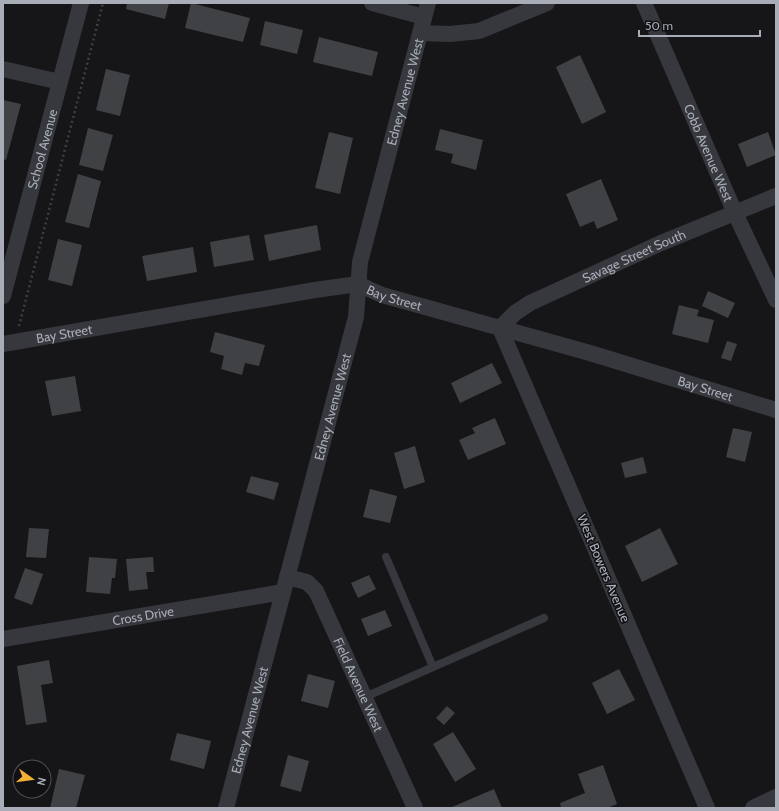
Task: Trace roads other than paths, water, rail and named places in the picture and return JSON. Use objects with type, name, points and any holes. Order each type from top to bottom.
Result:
[{"type":"street","name":"School Avenue","points":[[3,296],[81,3]]},
{"type":"street","points":[[372,3],[426,10]]},
{"type":"street","points":[[420,33],[450,34],[479,31],[547,3]]},
{"type":"street","name":"Cobb Avenue West","points":[[644,3],[735,213],[776,300]]},
{"type":"street","name":"Edney Avenue West","points":[[226,808],[356,317],[360,262],[426,10]]},
{"type":"street","points":[[3,69],[60,82]]},
{"type":"street","name":"Savage Street South","points":[[500,328],[515,314],[530,304],[662,243],[776,196]]},
{"type":"street","name":"Bay Street","points":[[9,343],[308,291],[358,284],[382,295],[590,353],[776,410]]},
{"type":"street","name":"West Bowers Avenue","points":[[500,328],[707,808]]},
{"type":"street","name":"Field Avenue West","points":[[285,585],[307,582],[316,591],[415,808]]},
{"type":"street","name":"Cross Drive","points":[[3,639],[285,585]]},
{"type":"street","points":[[753,808],[776,797]]},
{"type":"lane","points":[[386,557],[433,667]]},
{"type":"lane","points":[[365,697],[544,618]]}]
